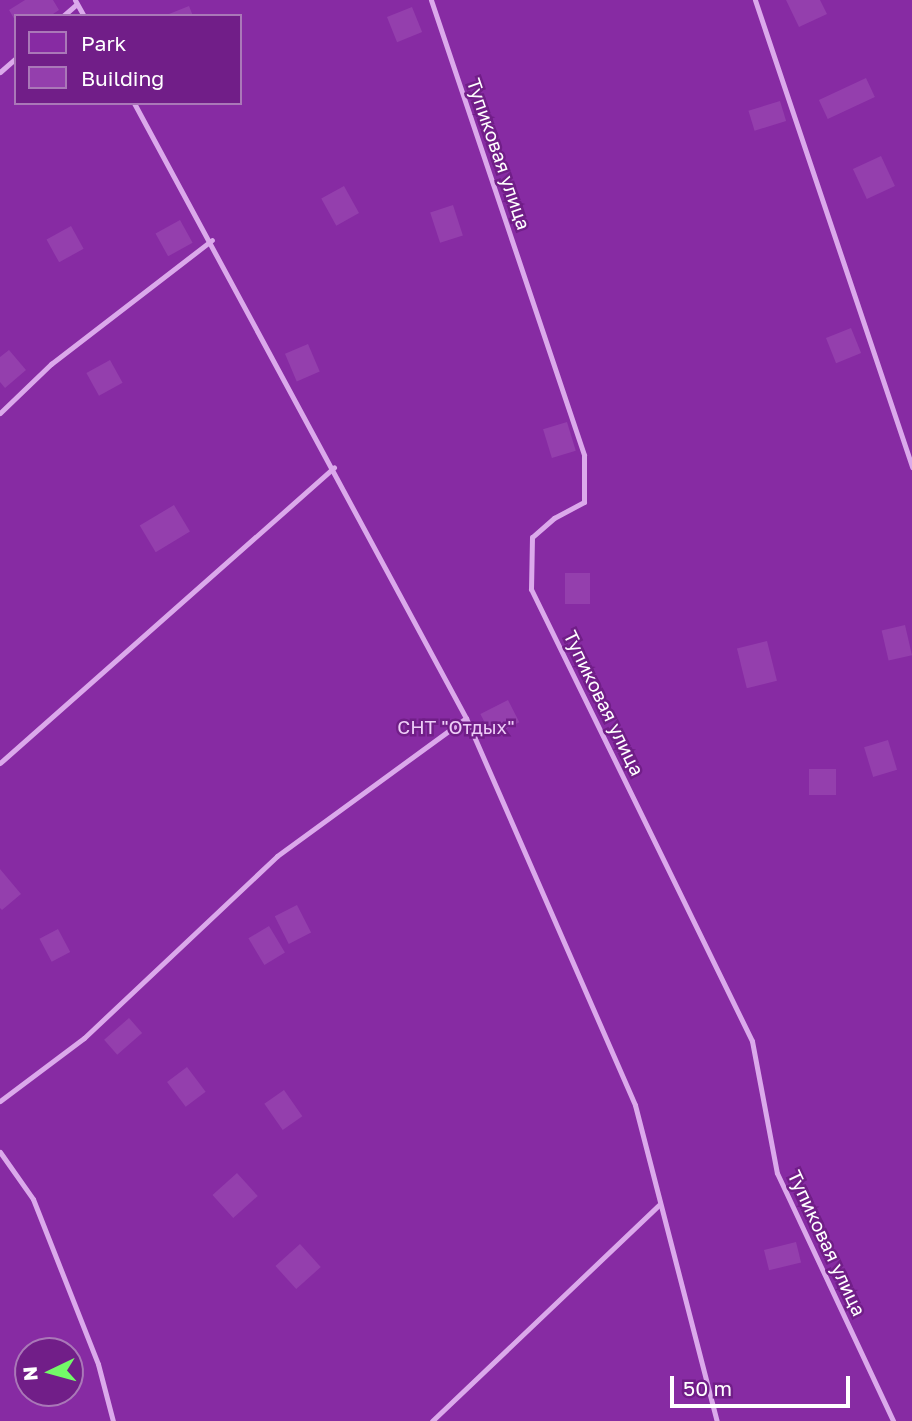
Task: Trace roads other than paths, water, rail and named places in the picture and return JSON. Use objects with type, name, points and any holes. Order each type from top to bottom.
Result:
[{"type":"lane","name":"Тупиковая улица","points":[[430,0],[584,455],[584,502],[554,518],[532,537],[531,589],[752,1041],[777,1173],[893,1421]]},
{"type":"lane","points":[[755,0],[912,467]]},
{"type":"lane","points":[[0,72],[14,60]]},
{"type":"lane","points":[[135,105],[212,240],[466,718],[635,1105],[717,1421]]},
{"type":"lane","points":[[0,413],[51,364],[212,240]]},
{"type":"lane","points":[[0,764],[334,467]]},
{"type":"lane","points":[[0,1101],[84,1038],[277,856],[466,718]]},
{"type":"lane","points":[[0,1152],[33,1199],[99,1364],[113,1421]]},
{"type":"lane","points":[[432,1421],[659,1205]]},
{"type":"park label","name":"СНТ \"Отдых\"","points":[[456,727]]}]
